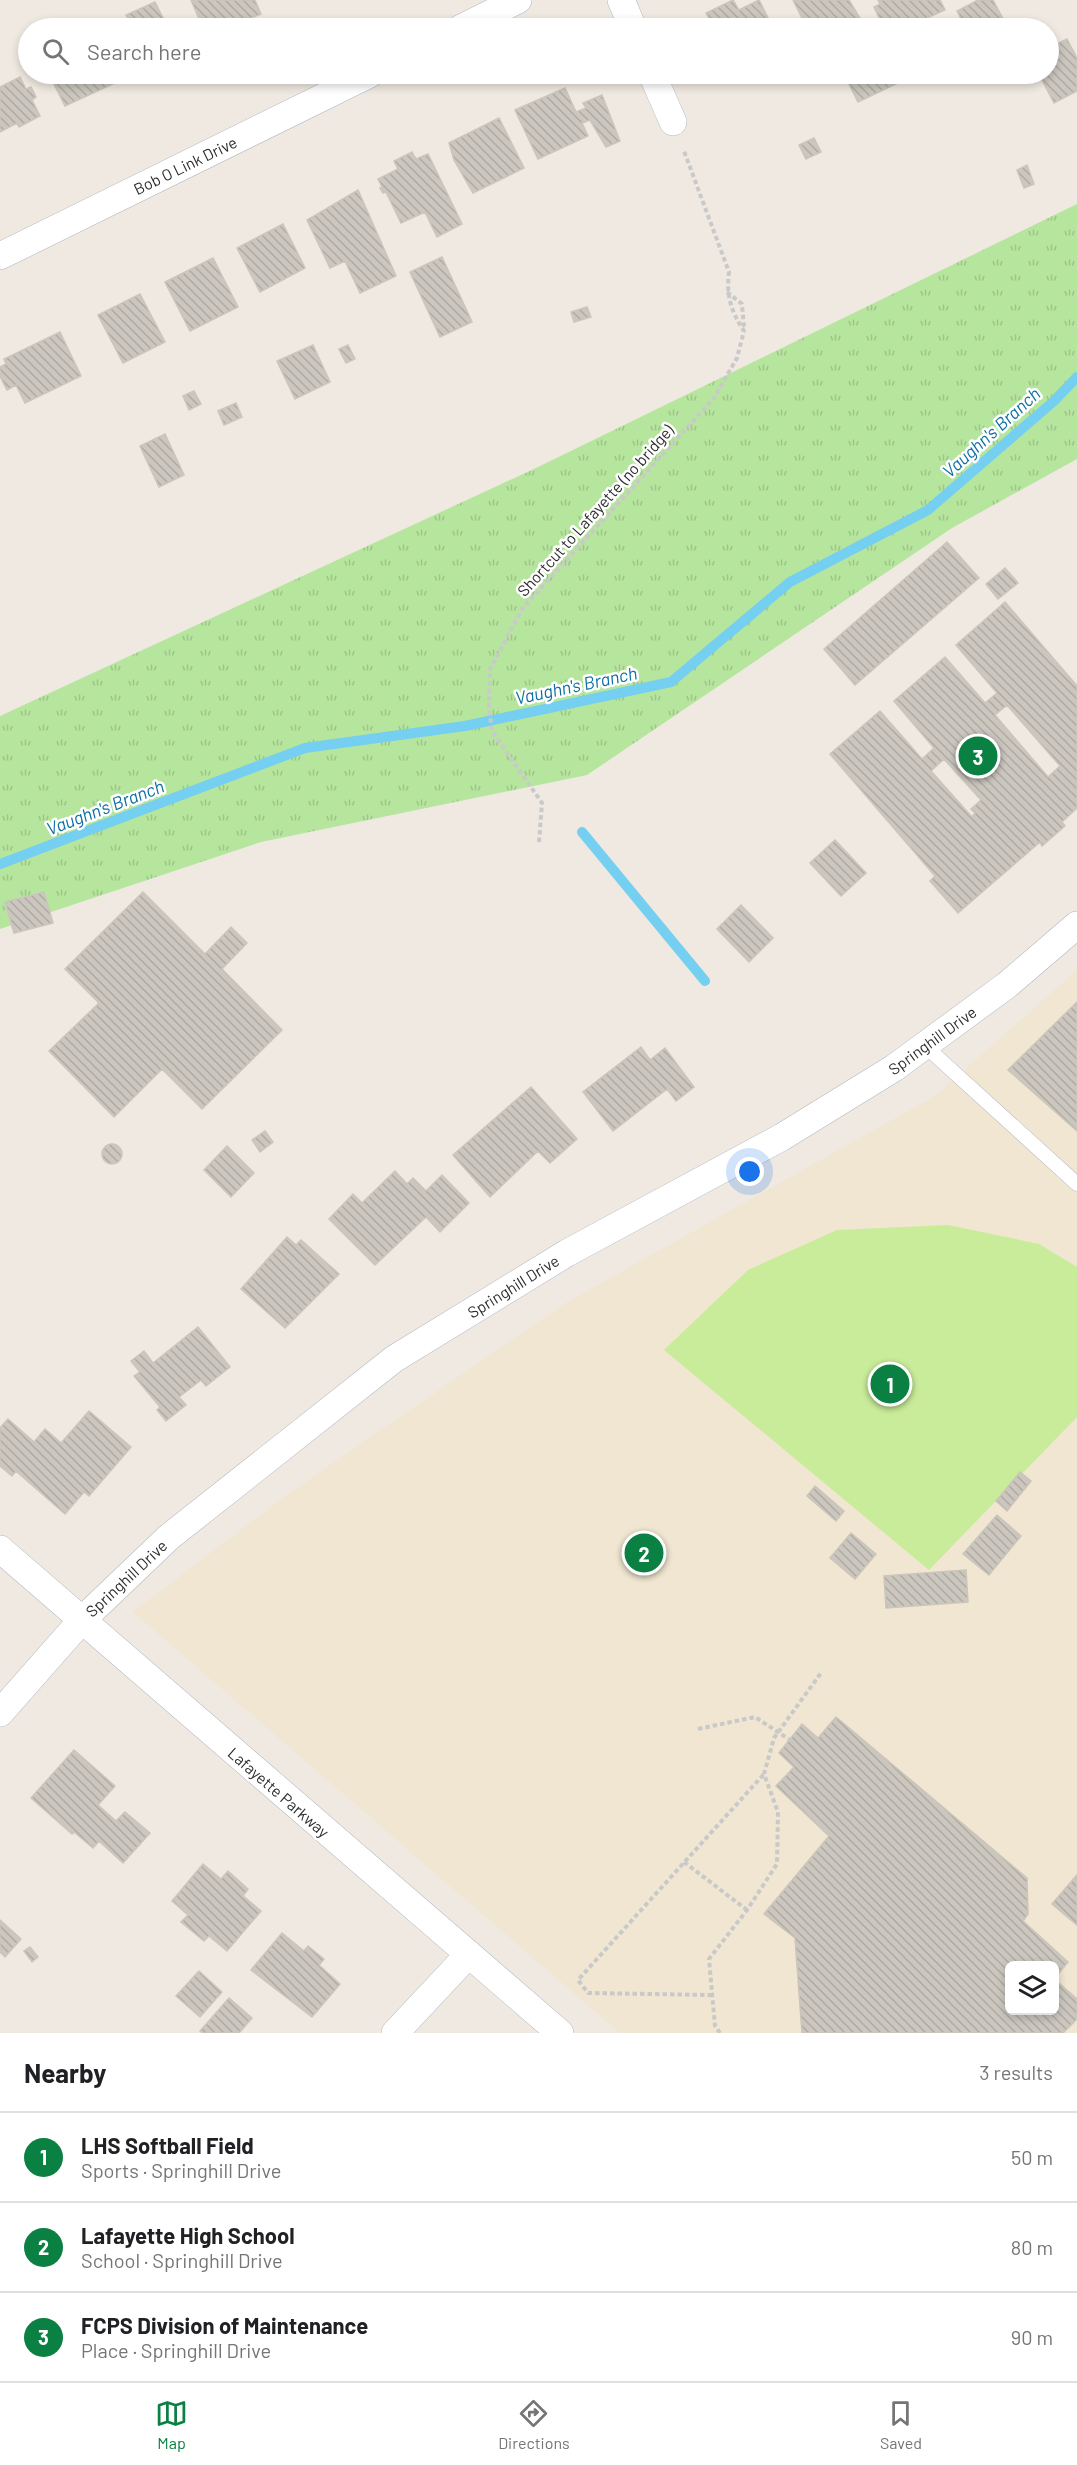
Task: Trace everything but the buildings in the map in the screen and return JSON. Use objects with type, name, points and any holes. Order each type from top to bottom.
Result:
[{"type":"street","points":[[481,18],[518,0]]},
{"type":"street","points":[[621,0],[629,18]]},
{"type":"street","name":"Bob O Link Drive","points":[[0,256],[349,84]]},
{"type":"street","points":[[657,84],[674,122]]},
{"type":"street","name":"Springhill Drive","points":[[0,1713],[81,1621],[169,1538],[394,1359],[567,1252],[782,1137],[894,1068],[1007,985],[1077,925]]},
{"type":"street","name":"Lafayette Parkway","points":[[0,1549],[560,2033]]},
{"type":"street","points":[[395,2033],[469,1954]]},
{"type":"lane","points":[[924,1046],[1077,1184]]},
{"type":"path","points":[[674,122],[729,272],[726,291],[732,312],[744,331]]},
{"type":"path","name":"Shortcut to Lafayette (no bridge)","points":[[539,842],[542,803],[492,731],[489,708],[490,669],[522,609],[714,398],[737,358],[744,331],[742,304],[726,291]]},
{"type":"path","points":[[712,1995],[588,1993],[578,1980],[764,1774],[774,1738],[821,1673]]},
{"type":"path","points":[[698,1729],[755,1717],[780,1731],[790,1740]]},
{"type":"path","points":[[720,2033],[715,2026],[709,1959],[747,1911],[777,1864],[778,1812],[764,1774]]},
{"type":"path","points":[[684,1862],[747,1911]]},
{"type":"shaded area","points":[[1077,970],[1077,2033],[620,2033],[133,1612],[288,1494],[564,1304],[935,1096]]},
{"type":"green space","points":[[1077,204],[1077,459],[952,528],[587,775],[261,842],[0,929],[0,716],[536,468]]},
{"type":"green space","points":[[948,1225],[1039,1244],[1077,1267],[1077,1417],[929,1570],[664,1350],[748,1270],[837,1230]]},
{"type":"waterway","name":"Vaughn's Branch","points":[[0,864],[305,748],[465,726],[671,682],[790,582],[928,510],[1054,401],[1077,377]]},
{"type":"waterway","points":[[582,832],[705,981]]},
{"type":"place","name":"FCPS Division of Maintenance","points":[[978,756]]},
{"type":"place","name":"LHS Softball Field","points":[[890,1384]]},
{"type":"place","name":"Lafayette High School","points":[[644,1553]]}]
